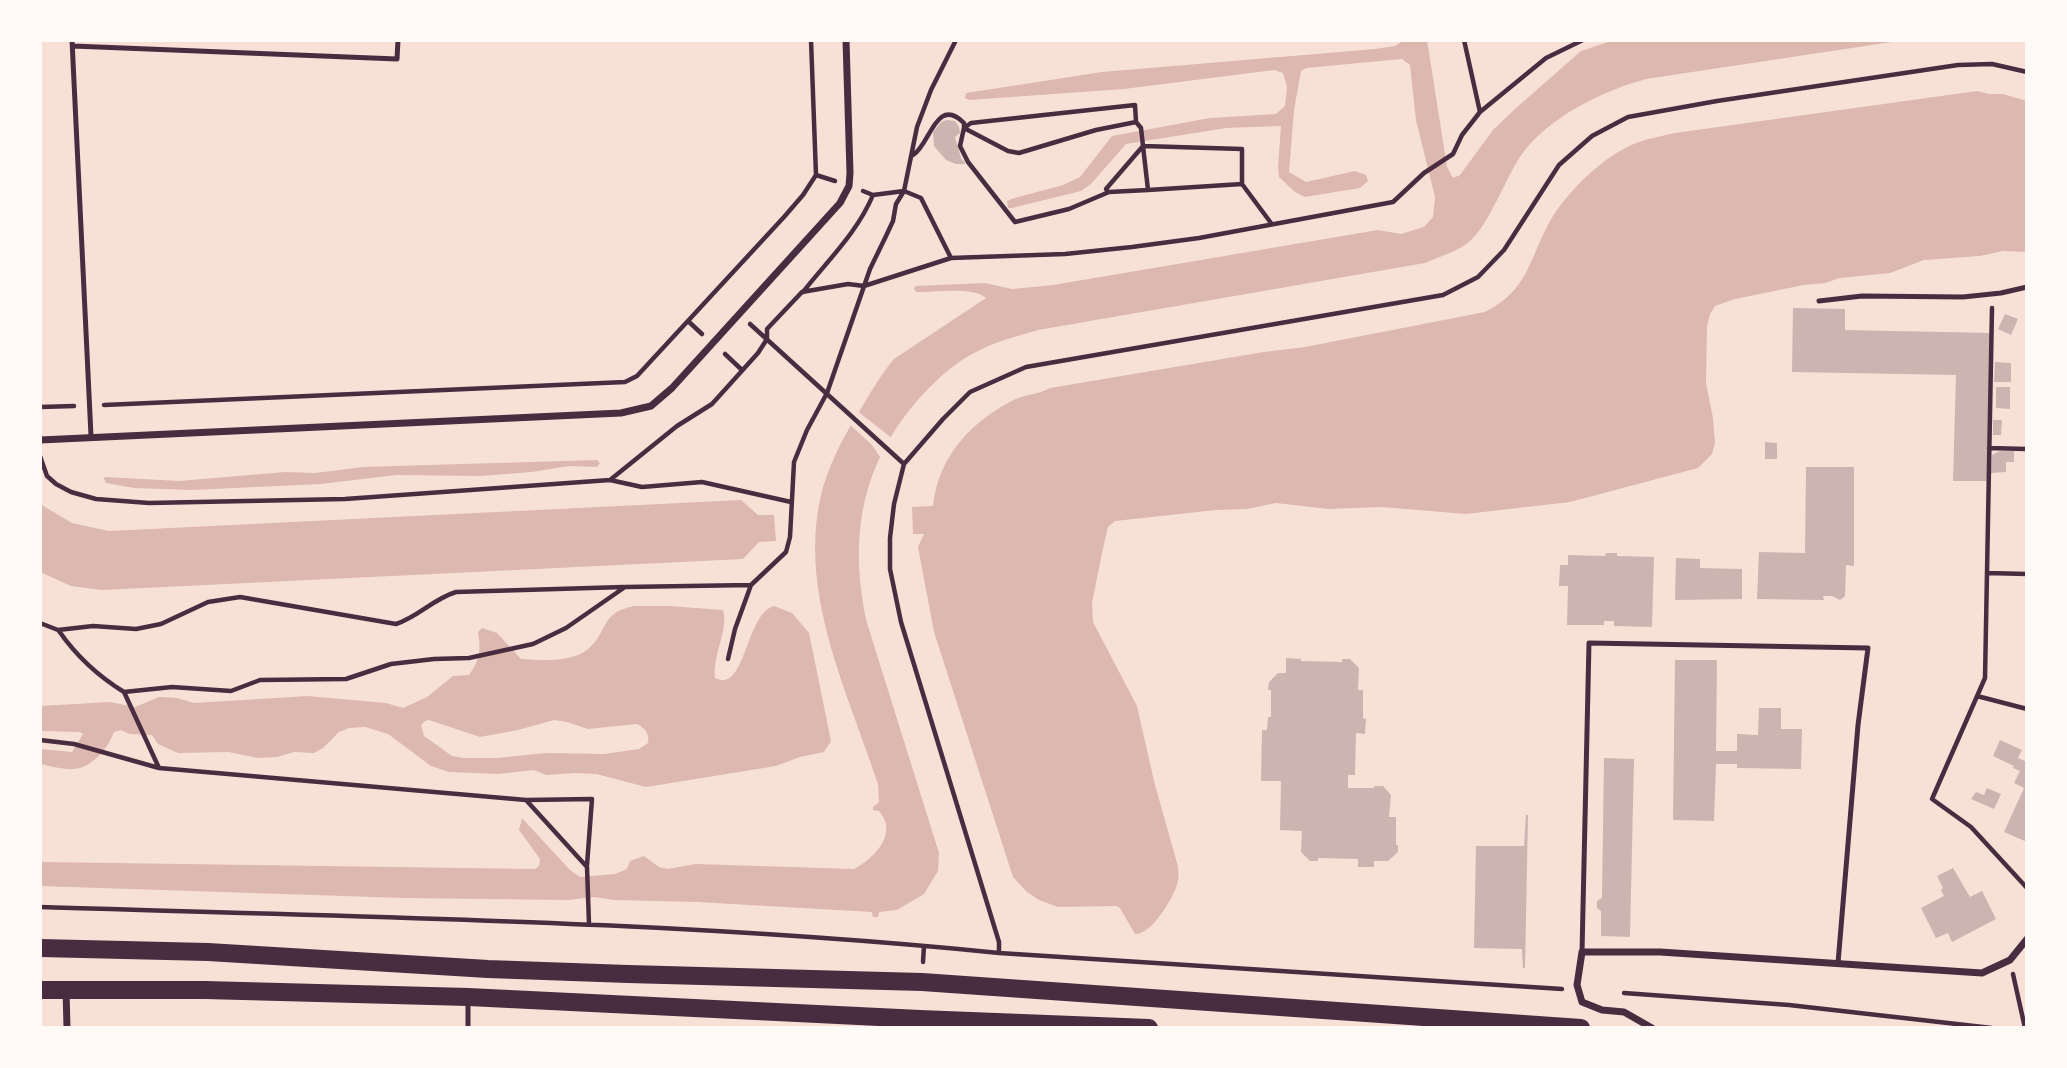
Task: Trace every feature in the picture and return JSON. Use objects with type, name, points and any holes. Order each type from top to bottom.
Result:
[{"type":"main road","points":[[40,948],[208,952],[552,971],[922,982],[1581,1028]]},
{"type":"main road","points":[[40,990],[205,990],[468,998],[1149,1028]]},
{"type":"street","points":[[40,440],[621,413],[651,406],[840,203],[849,186],[850,129],[846,40]]},
{"type":"street","points":[[1652,1028],[1624,1012],[1589,1006],[1582,1002],[1578,990],[1582,952],[1660,952],[1982,974],[2010,960],[2027,939]]},
{"type":"street","points":[[66,990],[67,1028]]},
{"type":"lane","points":[[91,436],[72,43],[397,59],[398,40]]},
{"type":"lane","points":[[1819,301],[1862,296],[1963,297],[2027,286]]},
{"type":"lane","points":[[1582,952],[1589,643],[1868,648],[1858,725],[1838,963]]},
{"type":"lane","points":[[468,998],[468,1028]]},
{"type":"path","points":[[40,407],[625,382],[637,376],[784,217],[803,195],[816,174],[811,40]]},
{"type":"path","points":[[728,659],[735,629],[751,585],[786,552],[790,537],[794,462],[827,393],[864,286],[893,221],[896,204],[904,191],[917,127],[931,90],[956,40]]},
{"type":"path","points":[[1464,40],[1480,112]]},
{"type":"path","points":[[610,480],[677,426],[712,404],[767,339],[767,329],[802,292],[848,284],[864,286],[951,258],[1065,254],[1132,247],[1199,238],[1393,202],[1424,173],[1450,156],[1480,112],[1546,58],[1583,40]]},
{"type":"path","points":[[999,953],[999,942],[901,622],[890,569],[894,504],[904,464],[970,392],[1026,368],[1443,295],[1478,277],[1504,250],[1559,165],[1592,136],[1628,117],[1958,65],[1992,64],[2027,72]]},
{"type":"path","points":[[964,128],[971,123],[1135,105],[1136,122],[1141,128],[1149,190]]},
{"type":"path","points":[[912,155],[920,151],[935,121],[947,115],[957,117],[964,123],[960,146],[968,162],[1015,222],[1069,209],[1108,192],[1242,184]]},
{"type":"path","points":[[964,128],[1008,151],[1019,153],[1096,130],[1136,122]]},
{"type":"path","points":[[1143,145],[1242,149],[1242,184],[1270,223]]},
{"type":"path","points":[[1108,192],[1105,189],[1143,145]]},
{"type":"path","points":[[873,195],[904,191],[921,198],[951,258]]},
{"type":"path","points":[[2003,306],[1992,306],[1984,678],[1932,799],[1971,827],[2027,888]]},
{"type":"path","points":[[739,314],[904,464]]},
{"type":"path","points":[[1989,448],[2027,449]]},
{"type":"path","points":[[40,454],[47,476],[56,485],[71,492],[96,499],[149,503],[345,499],[610,480],[642,487],[702,482],[791,502]]},
{"type":"path","points":[[1987,573],[2027,574]]},
{"type":"path","points":[[58,630],[93,626],[136,629],[161,624],[208,603],[240,597],[396,624],[404,622],[436,600],[456,592],[751,585]]},
{"type":"path","points":[[126,695],[172,687],[231,691],[260,680],[346,678],[391,664],[469,658],[520,648],[566,628],[625,587]]},
{"type":"path","points":[[40,622],[58,630],[89,666],[126,695],[159,768]]},
{"type":"path","points":[[1977,696],[2027,709]]},
{"type":"path","points":[[40,740],[74,744],[159,768],[526,800],[592,799],[587,867],[589,924]]},
{"type":"path","points":[[526,800],[587,867]]},
{"type":"path","points":[[40,907],[589,924],[1578,990]]},
{"type":"path","points":[[2010,960],[2025,1028]]},
{"type":"path","points":[[1618,993],[1789,1005],[1992,1028]]},
{"type":"shaded area","points":[[1404,40],[1427,40],[1447,167],[1453,178],[1460,175],[1493,130],[1581,51],[1608,42],[1905,40],[1646,79],[1612,90],[1562,117],[1534,140],[1522,154],[1477,234],[1453,251],[1425,263],[1038,330],[985,347],[944,374],[916,402],[882,453],[871,479],[860,534],[859,563],[867,623],[939,853],[938,871],[924,894],[897,910],[879,912],[878,917],[873,917],[872,912],[594,897],[568,900],[404,898],[40,886],[40,862],[535,869],[539,866],[540,859],[519,830],[522,818],[570,870],[580,877],[615,874],[627,869],[630,861],[644,856],[659,867],[667,869],[696,864],[854,869],[862,865],[876,852],[885,836],[886,828],[879,811],[873,810],[879,802],[878,784],[841,678],[821,606],[816,569],[816,532],[821,495],[831,464],[850,426],[883,373],[894,359],[986,298],[963,291],[916,292],[916,286],[985,283],[1012,289],[1053,285],[1378,230],[1401,234],[1424,227],[1433,217],[1435,197],[1416,120],[1410,65],[1402,59],[1306,68],[1301,71],[1294,110],[1289,172],[1306,182],[1355,171],[1366,175],[1368,181],[1360,188],[1305,197],[1295,192],[1279,177],[1281,126],[1226,128],[1126,144],[1091,184],[1081,191],[1008,208],[1007,201],[1011,199],[1063,185],[1080,177],[1112,136],[1210,118],[1276,114],[1285,106],[1287,87],[1283,73],[1274,70],[1124,89],[969,100],[965,98],[966,93],[1102,72],[1375,49],[1395,46]]},
{"type":"shaded area","points":[[1977,91],[2003,94],[2027,101],[2027,252],[2003,251],[1980,256],[1924,260],[1890,273],[1840,278],[1735,299],[1715,306],[1707,326],[1706,383],[1715,443],[1712,454],[1698,468],[1570,502],[1466,514],[1382,507],[1328,509],[1276,503],[1247,509],[1115,521],[1108,527],[1102,553],[1092,603],[1093,622],[1137,706],[1155,785],[1178,866],[1177,885],[1171,899],[1154,923],[1148,929],[1135,934],[1120,908],[1116,906],[1058,907],[1027,892],[1013,877],[934,632],[918,547],[924,534],[913,534],[912,507],[933,506],[936,488],[950,455],[960,441],[986,417],[1018,398],[1050,388],[1305,347],[1485,312],[1519,284],[1556,211],[1576,187],[1613,155],[1643,141],[1675,133]]},
{"type":"shaded area","points":[[597,460],[600,463],[597,467],[569,466],[480,476],[396,475],[321,484],[191,490],[134,488],[106,483],[104,479],[179,481],[285,472],[315,473],[363,467]]},
{"type":"shaded area","points":[[741,500],[758,515],[774,515],[776,541],[759,542],[743,559],[102,590],[71,586],[40,572],[40,504],[72,523],[109,531]]},
{"type":"shaded area","points":[[634,606],[669,606],[723,610],[724,626],[715,678],[725,680],[733,675],[740,664],[764,612],[774,606],[792,613],[809,633],[831,741],[824,752],[776,766],[646,787],[596,774],[546,775],[534,770],[498,774],[449,772],[431,766],[388,734],[365,727],[339,732],[314,753],[294,752],[277,757],[258,758],[229,752],[178,753],[158,744],[152,735],[130,734],[121,730],[114,732],[98,756],[81,768],[66,769],[40,764],[40,749],[72,752],[83,734],[40,731],[40,706],[110,702],[135,707],[159,697],[194,703],[308,696],[386,703],[403,708],[427,697],[453,676],[469,675],[477,660],[478,632],[482,628],[497,633],[521,659],[564,659],[587,650],[599,637],[610,618],[623,609]],"holes":[[[429,720],[480,737],[554,720],[588,729],[637,724],[646,732],[648,743],[639,749],[604,754],[546,753],[464,758],[452,756],[424,736],[421,725]]]},
{"type":"pier","points":[[856,410],[893,439],[882,460],[872,445],[848,423]]},
{"type":"building","points":[[955,121],[959,127],[960,133],[955,137],[965,164],[946,160],[934,146],[933,132],[941,122]]},
{"type":"building","points":[[1793,308],[1845,309],[1845,330],[1990,333],[1987,481],[1953,481],[1956,375],[1792,372]]},
{"type":"building","points":[[2005,314],[2018,319],[2011,335],[1998,329]]},
{"type":"building","points":[[1995,362],[2011,363],[2011,382],[1994,382]]},
{"type":"building","points":[[1996,387],[2010,387],[2010,409],[1996,408]]},
{"type":"building","points":[[1993,420],[2002,420],[2001,435],[1993,435]]},
{"type":"building","points":[[1765,442],[1777,443],[1777,459],[1765,459]]},
{"type":"building","points":[[2000,451],[2014,451],[2014,462],[2006,462],[2006,472],[1991,473],[1992,455]]},
{"type":"building","points":[[1806,467],[1854,467],[1854,566],[1846,565],[1845,596],[1840,600],[1832,596],[1823,596],[1824,600],[1757,599],[1759,552],[1805,553]]},
{"type":"building","points":[[1606,553],[1654,557],[1652,627],[1614,626],[1614,621],[1604,621],[1604,625],[1567,625],[1568,586],[1559,586],[1560,565],[1568,565],[1568,555],[1605,556]]},
{"type":"building","points":[[1676,558],[1700,559],[1700,568],[1742,569],[1742,599],[1675,600]]},
{"type":"building","points":[[1286,658],[1342,662],[1342,659],[1350,659],[1359,668],[1358,690],[1363,690],[1365,734],[1356,733],[1355,775],[1348,775],[1348,788],[1383,786],[1391,795],[1389,817],[1396,817],[1398,852],[1388,861],[1374,861],[1374,867],[1358,867],[1358,859],[1318,858],[1318,861],[1310,861],[1301,852],[1302,831],[1280,830],[1281,781],[1261,781],[1262,730],[1267,730],[1268,717],[1271,717],[1269,682],[1278,673],[1286,673]]},
{"type":"building","points":[[1675,660],[1717,660],[1716,751],[1737,751],[1737,734],[1758,735],[1759,708],[1781,708],[1781,729],[1802,729],[1801,769],[1737,768],[1737,764],[1716,764],[1714,821],[1673,820]]},
{"type":"building","points":[[2000,740],[2022,750],[2018,758],[2027,762],[2027,842],[2004,832],[2024,788],[2014,783],[2020,771],[1993,756]]},
{"type":"building","points":[[1604,758],[1634,759],[1630,937],[1601,936],[1601,911],[1597,908],[1597,901],[1602,898]]},
{"type":"building","points":[[1987,788],[2001,794],[1994,809],[1971,799],[1976,792],[1984,795]]},
{"type":"building","points":[[1526,815],[1523,968],[1522,949],[1474,948],[1476,846],[1524,846]]},
{"type":"building","points":[[1953,868],[1970,897],[1982,891],[1996,919],[1952,942],[1948,933],[1936,938],[1921,908],[1944,896],[1937,876]]}]
